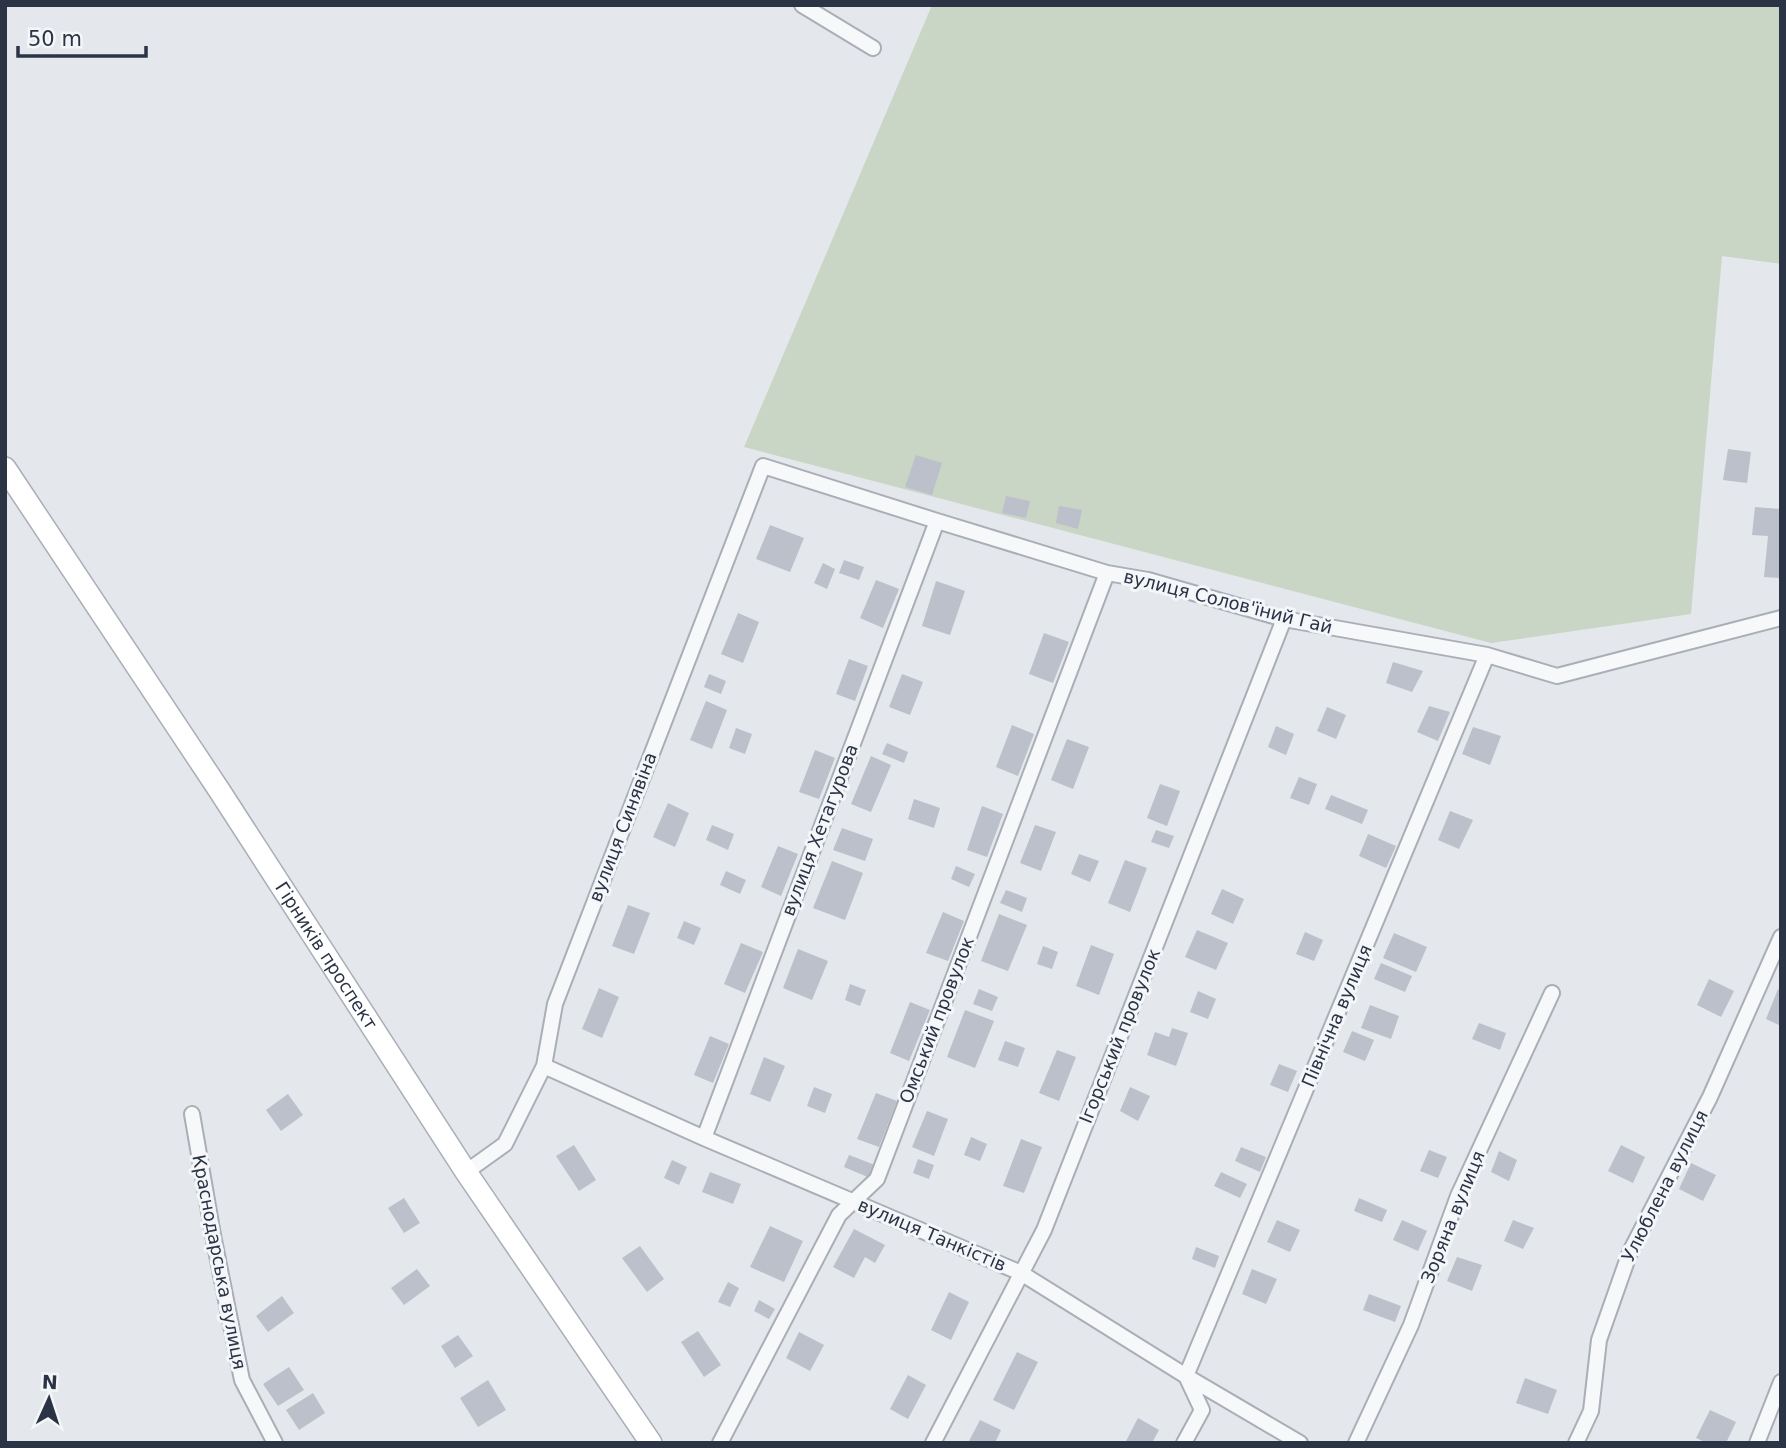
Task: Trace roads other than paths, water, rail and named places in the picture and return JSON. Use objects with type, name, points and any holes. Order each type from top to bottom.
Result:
[{"type":"main road","name":"Гірників проспект","points":[[5,468],[211,778],[466,1172],[651,1443]]},
{"type":"street","points":[[802,5],[873,48]]},
{"type":"street","name":"вулиця Солов'їний Гай","points":[[763,466],[1107,573],[1148,580],[1284,619],[1487,655],[1557,676],[1781,618]]},
{"type":"street","name":"вулиця Синявіна","points":[[466,1172],[505,1144],[544,1066],[555,1004],[763,466]]},
{"type":"street","name":"вулиця Хетагурова","points":[[704,1138],[937,521]]},
{"type":"street","name":"Омський провулок","points":[[720,1443],[839,1215],[877,1179],[1107,573]]},
{"type":"street","name":"Ігорський провулок","points":[[933,1443],[1044,1230],[1284,619]]},
{"type":"street","name":"Північна вулиця","points":[[1186,1376],[1487,655]]},
{"type":"street","name":"Улюблена вулиця","points":[[1576,1443],[1591,1411],[1599,1340],[1630,1252],[1710,1097],[1781,937]]},
{"type":"street","name":"Зоряна вулиця","points":[[1356,1443],[1410,1325],[1458,1196],[1552,993]]},
{"type":"street","name":"вулиця Танкістів","points":[[544,1066],[704,1138],[1021,1273],[1186,1376],[1300,1443]]},
{"type":"street","name":"Краснодарська вулиця","points":[[192,1114],[242,1380],[275,1443]]},
{"type":"street","points":[[1184,1443],[1202,1410],[1186,1376]]},
{"type":"street","points":[[1757,1443],[1781,1382]]}]
